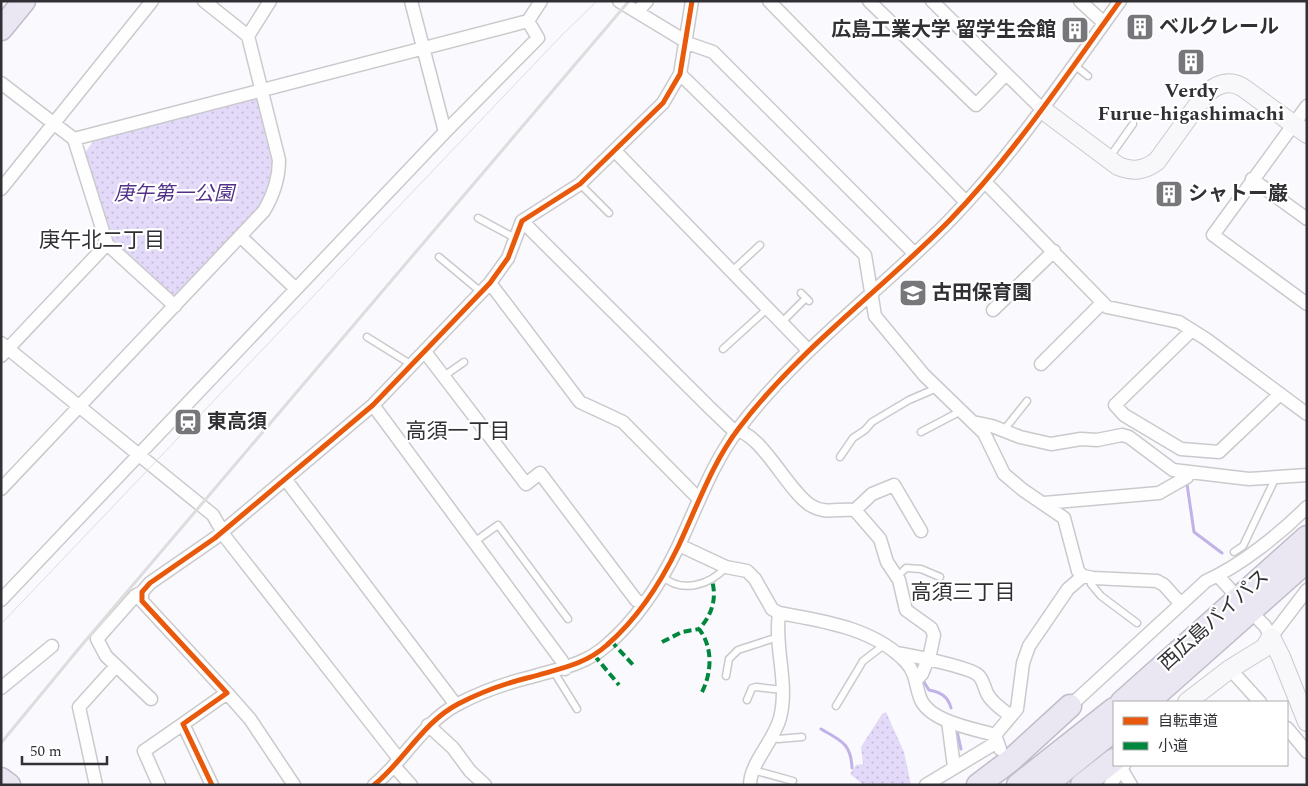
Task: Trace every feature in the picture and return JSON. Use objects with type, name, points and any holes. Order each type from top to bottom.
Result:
[{"type":"highway","points":[[1,29],[24,1]]},
{"type":"highway","name":"西広島バイパス","points":[[1123,701],[1307,537]]},
{"type":"highway","name":"西広島バイパス","points":[[1149,701],[1307,561]]},
{"type":"highway","points":[[978,785],[1011,760],[1070,706]]},
{"type":"highway","points":[[1018,785],[1113,710]]},
{"type":"highway","points":[[1046,785],[1113,731]]},
{"type":"highway","points":[[1082,785],[1118,766]]},
{"type":"highway","points":[[1,779],[9,785]]},
{"type":"street","points":[[1,189],[152,1]]},
{"type":"street","points":[[1,489],[267,206],[279,176],[279,160],[248,36],[204,1]]},
{"type":"street","points":[[248,36],[270,1]]},
{"type":"street","points":[[411,1],[445,132]]},
{"type":"street","points":[[74,140],[528,21],[541,1]]},
{"type":"street","points":[[619,1],[684,40],[713,52],[914,253]]},
{"type":"street","points":[[638,11],[647,1]]},
{"type":"street","points":[[151,699],[106,656],[97,639],[135,596],[142,592],[150,583],[222,531],[286,480],[372,404],[425,352],[485,287],[508,258],[522,221],[580,184],[615,152],[663,103],[680,74],[684,40],[692,1]]},
{"type":"street","points":[[769,1],[966,202]]},
{"type":"street","points":[[869,1],[976,106],[1006,74]]},
{"type":"street","points":[[932,1],[1044,110],[1108,159],[1128,170],[1138,171],[1149,167],[1157,161],[1204,96],[1213,87],[1221,84],[1236,84],[1242,87],[1300,129]]},
{"type":"street","points":[[1080,1],[1104,24]]},
{"type":"street","points":[[374,785],[396,763],[428,725],[456,705],[505,684],[559,670],[587,659],[604,648],[643,604],[662,576],[679,545],[700,497],[737,430],[775,384],[808,350],[914,253],[985,182],[1044,110],[1120,1]]},
{"type":"street","points":[[2,597],[445,132],[538,38],[528,21]]},
{"type":"street","points":[[680,74],[865,255],[875,316],[898,346],[937,388],[984,433],[1004,474],[1023,490],[1064,518],[1078,571],[1088,577],[1157,581],[1164,585],[1180,603]]},
{"type":"street","points":[[1,83],[74,140],[107,244],[175,306]]},
{"type":"street","points":[[1307,106],[1300,129],[1252,179],[1213,235],[1307,304]]},
{"type":"street","points":[[615,152],[808,350]]},
{"type":"street","points":[[1252,179],[1307,219]]},
{"type":"street","points":[[985,182],[1107,307],[1179,322],[1307,414]]},
{"type":"street","points":[[522,221],[732,429],[737,430],[765,452],[799,496],[810,505],[826,512],[855,510],[872,494],[894,485],[920,532]]},
{"type":"street","points":[[240,236],[296,289]]},
{"type":"street","points":[[107,244],[4,349],[140,454],[213,515],[222,531],[411,785]]},
{"type":"street","points":[[993,310],[1054,251]]},
{"type":"street","points":[[485,287],[580,402],[624,422],[695,495],[700,497]]},
{"type":"street","points":[[1041,364],[1102,303]]},
{"type":"street","points":[[1192,330],[1115,405],[1124,416],[1181,449],[1219,452],[1279,395]]},
{"type":"street","points":[[425,352],[526,484],[540,473],[636,600],[643,604]]},
{"type":"street","points":[[372,404],[562,661],[559,670]]},
{"type":"street","points":[[973,422],[1004,430],[1020,437],[1051,444],[1081,439],[1105,439],[1122,435],[1129,437],[1173,470],[1249,479],[1275,479],[1307,475]]},
{"type":"street","points":[[1044,503],[1159,493],[1188,477],[1190,472]]},
{"type":"street","points":[[286,480],[456,705]]},
{"type":"street","points":[[1070,706],[1206,581],[1218,576],[1271,538],[1307,508]]},
{"type":"street","points":[[855,510],[880,538],[887,562],[897,577],[906,610],[931,628],[934,635],[934,642],[928,659],[922,674],[917,679]]},
{"type":"street","points":[[679,545],[726,567],[748,572],[755,579],[772,609],[779,614],[840,624],[884,645],[913,669],[922,702],[948,721],[997,742]]},
{"type":"street","points":[[1218,576],[1230,589]]},
{"type":"street","points":[[926,785],[997,742],[1011,716],[1017,709],[1023,664],[1030,646],[1068,589],[1088,577]]},
{"type":"street","points":[[1188,701],[1230,669],[1264,648],[1307,590]]},
{"type":"street","points":[[142,592],[142,601],[250,719],[294,785]]},
{"type":"street","points":[[750,785],[750,775],[780,719],[783,690],[779,614]]},
{"type":"street","points":[[1258,619],[1282,657],[1307,722]]},
{"type":"street","points":[[1,688],[52,646]]},
{"type":"street","points":[[896,653],[928,659],[976,674],[982,679],[988,696],[1011,716]]},
{"type":"street","points":[[96,785],[79,705],[116,666]]},
{"type":"street","points":[[1230,669],[1259,701]]},
{"type":"street","points":[[159,785],[144,751],[227,693]]},
{"type":"street","points":[[948,721],[954,767]]},
{"type":"street","points":[[183,724],[212,785]]},
{"type":"street","points":[[428,725],[454,748],[470,771],[485,785]]},
{"type":"street","points":[[1288,729],[1307,752]]},
{"type":"street","points":[[1110,785],[1120,766]]},
{"type":"street","points":[[1121,766],[1132,785]]},
{"type":"lane","points":[[1074,66],[1088,76]]},
{"type":"lane","points":[[1108,159],[1133,124]]},
{"type":"lane","points":[[580,184],[609,212]]},
{"type":"lane","points":[[478,218],[515,238]]},
{"type":"lane","points":[[732,272],[760,245]]},
{"type":"lane","points":[[439,257],[485,287]]},
{"type":"lane","points":[[781,323],[805,297]]},
{"type":"lane","points":[[723,349],[767,309]]},
{"type":"lane","points":[[367,336],[412,365]]},
{"type":"lane","points":[[444,376],[464,362]]},
{"type":"lane","points":[[840,457],[852,438],[865,430],[872,422],[909,400],[937,388]]},
{"type":"lane","points":[[1004,430],[1027,401]]},
{"type":"lane","points":[[921,432],[961,411]]},
{"type":"lane","points":[[1234,552],[1243,546],[1275,479]]},
{"type":"lane","points":[[474,542],[498,525],[568,619]]},
{"type":"lane","points":[[662,576],[668,581],[683,586],[694,586],[712,580],[726,567]]},
{"type":"lane","points":[[897,577],[906,568],[914,568],[931,572],[940,578]]},
{"type":"lane","points":[[1088,577],[1101,596],[1137,623]]},
{"type":"lane","points":[[726,676],[729,659],[738,650],[780,637]]},
{"type":"lane","points":[[836,706],[863,661],[884,645]]},
{"type":"lane","points":[[559,670],[577,709]]},
{"type":"lane","points":[[747,700],[752,688],[783,690]]},
{"type":"lane","points":[[772,737],[778,739],[802,737]]},
{"type":"lane","points":[[753,770],[793,781]]},
{"type":"green space","name":"庚午第一公園","points":[[255,99],[260,101],[274,157],[274,171],[265,201],[177,297],[172,296],[111,239],[84,154],[95,139]]},
{"type":"green space","points":[[886,712],[904,752],[911,785],[864,785],[850,774],[856,765],[863,764],[861,747],[882,714]]},
{"type":"waterway","points":[[1187,484],[1194,532],[1222,553]]},
{"type":"waterway","points":[[922,679],[929,690],[940,693],[946,698],[951,708]]},
{"type":"waterway","points":[[821,729],[844,744],[850,753],[852,768]]},
{"type":"waterway","points":[[957,731],[961,749]]},
{"type":"tram line","points":[[1,624],[562,35],[597,1]]},
{"type":"railway","points":[[1,743],[81,646],[629,1]]},
{"type":"marked path","points":[[702,692],[708,676],[710,660],[707,644],[699,629],[707,618],[714,600],[712,580]]},
{"type":"marked path","points":[[662,642],[682,632],[699,629]]},
{"type":"marked path","points":[[611,641],[635,667]]},
{"type":"marked path","points":[[594,655],[619,685]]},
{"type":"cycle path","points":[[212,785],[183,724],[227,693],[142,601],[142,592],[150,583],[215,538],[373,405],[490,283],[508,258],[522,221],[580,184],[663,103],[680,74],[692,1]]},
{"type":"cycle path","points":[[374,785],[434,721],[458,704],[503,685],[580,662],[599,652],[618,635],[638,612],[664,573],[713,470],[739,428],[787,372],[923,247],[973,195],[1017,142],[1120,1]]},
{"type":"place","name":"ベルクレール","points":[[1140,27]]},
{"type":"place","name":"広島工業大学 留学生会館","points":[[1075,30]]},
{"type":"place","name":"Verdy Furue-higashimachi","points":[[1191,62]]},
{"type":"place","name":"シャトー巌","points":[[1169,194]]},
{"type":"place","name":"古田保育園","points":[[913,293]]},
{"type":"place","name":"東高須","points":[[188,422]]},
{"type":"district","name":"庚午北二丁目","points":[[102,241]]},
{"type":"district","name":"高須一丁目","points":[[458,432]]},
{"type":"district","name":"高須三丁目","points":[[963,593]]}]
